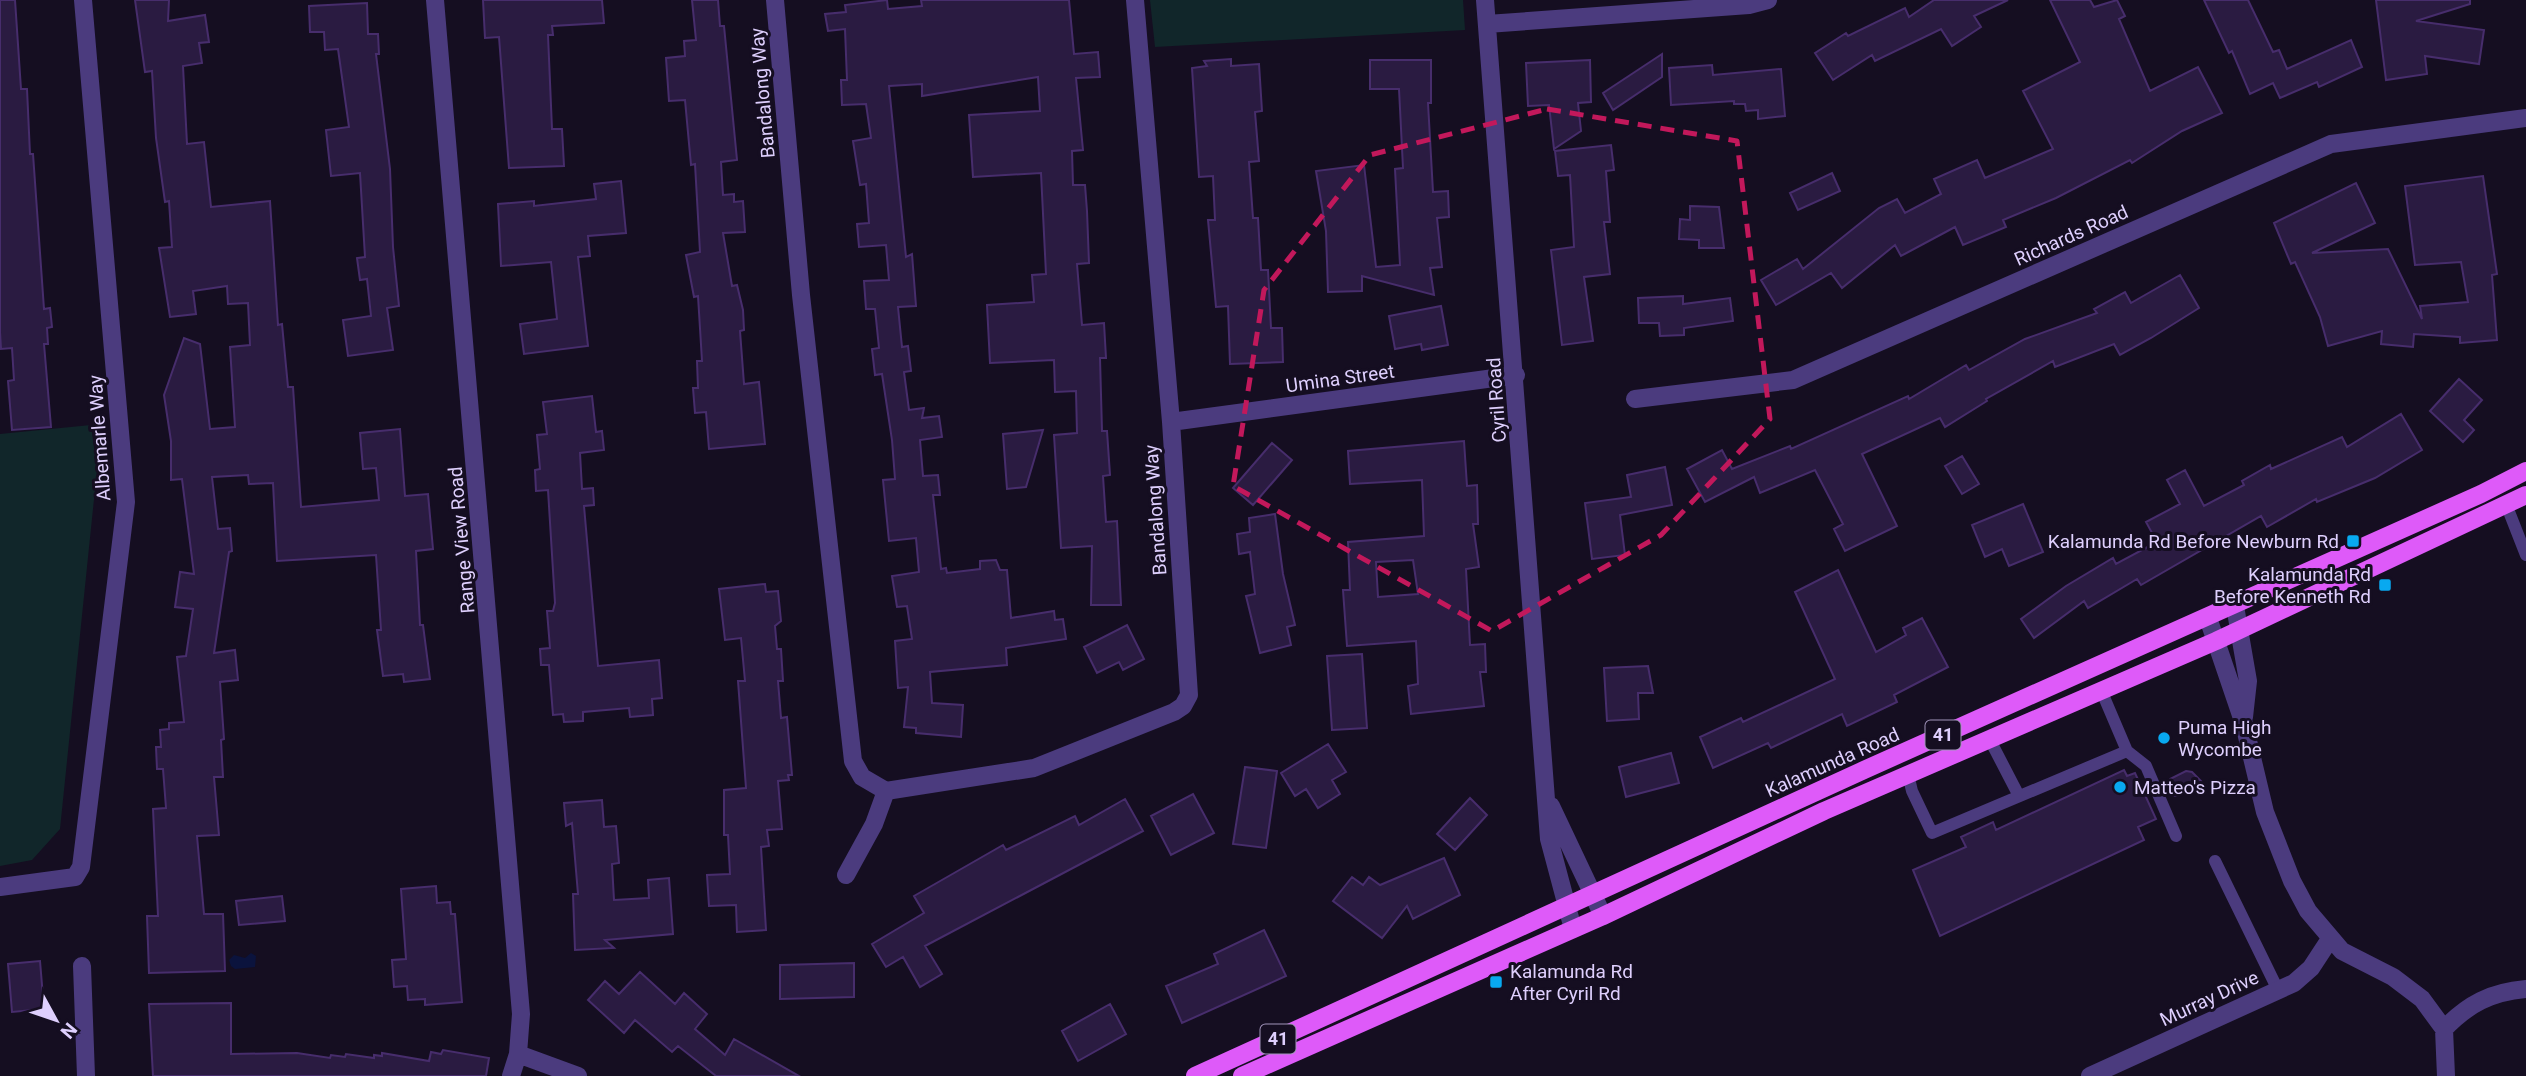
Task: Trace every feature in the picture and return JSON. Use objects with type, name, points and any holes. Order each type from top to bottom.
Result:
[{"type":"main road","name":"Kalamunda Road","points":[[1195,1076],[1566,909],[1864,770],[2235,606],[2526,471]]},
{"type":"main road","name":"41","points":[[1242,1076],[1604,916],[1725,857],[1908,774],[2216,641],[2526,495]]},
{"type":"street","name":"Albemarle Way","points":[[0,887],[75,877],[81,867],[126,502],[83,0]]},
{"type":"street","name":"Range View Road","points":[[435,0],[522,1014],[518,1054],[511,1076]]},
{"type":"street","name":"Bandalong Way","points":[[775,0],[803,308],[853,761],[862,776],[886,791],[1034,768],[1183,706],[1190,682],[1135,0]]},
{"type":"street","name":"Cyril Road","points":[[1485,0],[1516,376],[1549,839],[1573,929]]},
{"type":"street","points":[[1487,24],[1749,5],[1768,0]]},
{"type":"street","name":"Richards Road","points":[[1635,399],[1793,380],[2331,144],[2526,118]]},
{"type":"street","name":"Umina Street","points":[[1171,422],[1516,376]]},
{"type":"street","points":[[2235,606],[2242,629],[2248,681],[2244,724]]},
{"type":"street","points":[[2208,618],[2244,724],[2265,812],[2282,862],[2308,911],[2330,939],[2357,961],[2408,987],[2422,999],[2444,1029],[2446,1076]]},
{"type":"street","points":[[846,874],[874,824],[886,791]]},
{"type":"street","name":"Cyril Road","points":[[1547,797],[1604,916]]},
{"type":"street","name":"Murray Drive","points":[[2090,1076],[2294,983],[2311,968],[2330,939]]},
{"type":"street","points":[[82,966],[86,1076]]},
{"type":"street","points":[[2444,1029],[2457,1016],[2488,995],[2526,989]]},
{"type":"street","points":[[518,1054],[578,1076]]},
{"type":"lane","points":[[2506,504],[2526,555]]},
{"type":"lane","points":[[2101,690],[2127,751],[2146,766],[2176,836]]},
{"type":"lane","points":[[1990,740],[2020,796]]},
{"type":"lane","points":[[1908,774],[1912,791],[1932,833],[2127,751]]},
{"type":"lane","points":[[2215,861],[2278,990]]},
{"type":"highlighted area","points":[[1547,109],[1737,141],[1770,419],[1661,535],[1492,631],[1233,486],[1264,290],[1370,155]]},
{"type":"green space","points":[[1150,0],[1463,0],[1465,30],[1155,47]]},
{"type":"green space","points":[[91,425],[97,470],[60,829],[32,860],[0,866],[0,434]]},
{"type":"shaded area","points":[[251,953],[256,956],[255,967],[235,969],[231,966],[229,960],[234,955],[245,958]]},
{"type":"building","points":[[0,0],[15,0],[21,89],[27,89],[44,309],[50,308],[52,327],[47,328],[48,344],[44,344],[51,427],[12,430],[8,381],[14,380],[12,348],[1,349],[0,332]]},
{"type":"building","points":[[135,0],[169,0],[168,21],[205,15],[209,42],[199,43],[202,63],[183,66],[187,144],[204,142],[211,207],[270,201],[278,325],[282,324],[288,387],[293,387],[301,507],[379,500],[376,468],[363,469],[360,433],[400,429],[405,496],[428,494],[433,549],[416,551],[420,625],[423,625],[430,679],[404,682],[403,674],[383,676],[377,630],[381,630],[376,555],[277,561],[273,483],[249,484],[248,475],[212,477],[218,529],[230,528],[232,551],[229,552],[214,653],[235,650],[238,680],[220,682],[224,739],[221,740],[223,777],[214,777],[219,835],[197,836],[204,914],[223,914],[225,971],[149,973],[147,916],[158,916],[153,809],[166,808],[163,769],[157,769],[156,747],[161,747],[160,730],[169,729],[169,723],[184,722],[177,657],[186,656],[193,609],[175,607],[180,572],[194,574],[182,479],[171,480],[171,441],[164,395],[184,338],[200,344],[210,429],[235,427],[230,347],[250,345],[248,303],[228,304],[227,286],[193,291],[196,314],[170,317],[159,248],[172,247],[169,201],[165,202],[156,138],[152,71],[145,72]]},
{"type":"building","points":[[483,0],[602,0],[604,23],[552,26],[553,35],[548,35],[552,129],[562,129],[564,166],[509,168],[499,37],[485,38]]},
{"type":"building","points":[[692,0],[718,0],[720,26],[724,26],[737,160],[721,162],[723,195],[734,194],[734,202],[743,201],[745,232],[723,233],[732,286],[737,285],[743,310],[744,330],[740,331],[744,384],[759,382],[765,444],[709,449],[706,412],[695,413],[693,388],[698,388],[697,361],[702,361],[698,296],[694,297],[686,255],[700,252],[695,164],[691,165],[685,100],[669,101],[666,58],[685,56],[684,41],[696,40]]},
{"type":"building","points":[[887,0],[888,9],[922,6],[921,0],[1069,0],[1074,54],[1098,52],[1100,77],[1076,78],[1083,150],[1072,151],[1073,185],[1085,185],[1087,211],[1089,263],[1077,264],[1082,325],[1104,323],[1106,358],[1100,358],[1102,431],[1107,431],[1110,475],[1103,476],[1106,522],[1117,521],[1121,605],[1091,605],[1092,546],[1061,548],[1054,435],[1077,433],[1076,391],[1055,392],[1054,360],[990,363],[987,305],[1034,302],[1032,275],[1046,274],[1041,173],[973,177],[969,115],[1040,111],[1038,77],[922,96],[922,84],[889,86],[906,257],[912,254],[916,306],[898,307],[902,347],[908,346],[911,371],[904,372],[909,410],[924,408],[922,418],[939,416],[942,437],[920,440],[923,476],[938,475],[940,495],[933,495],[941,569],[946,568],[947,573],[980,569],[980,561],[996,560],[1000,570],[1007,570],[1011,618],[1054,611],[1055,620],[1063,619],[1066,639],[1006,648],[1007,665],[930,672],[932,703],[963,705],[961,737],[916,733],[916,728],[904,727],[908,687],[898,688],[895,641],[912,639],[907,606],[897,607],[892,576],[919,572],[916,538],[889,541],[883,480],[895,479],[892,440],[882,374],[875,375],[872,349],[879,348],[875,309],[866,309],[864,281],[889,280],[886,245],[859,247],[857,224],[869,223],[866,184],[860,185],[853,141],[871,138],[866,104],[842,105],[841,80],[847,80],[845,29],[828,31],[825,14],[846,12],[845,5]]},
{"type":"building","points":[[1934,0],[2008,0],[1974,16],[1981,27],[1952,46],[1941,29],[1875,61],[1872,55],[1833,80],[1815,53],[1846,33],[1848,36],[1905,8],[1909,17]]},
{"type":"building","points":[[2050,0],[2090,0],[2094,7],[2117,0],[2125,16],[2119,19],[2150,91],[2198,67],[2222,113],[2182,131],[2132,163],[2130,160],[2056,198],[2003,220],[2006,227],[1963,245],[1955,227],[1901,256],[1895,245],[1842,288],[1831,273],[1776,305],[1761,280],[1797,259],[1803,269],[1879,208],[1897,199],[1905,213],[1941,194],[1934,179],[1977,160],[1985,178],[2053,149],[2023,91],[2080,62]]},
{"type":"building","points":[[2204,0],[2248,0],[2273,52],[2279,50],[2287,69],[2351,40],[2362,67],[2319,87],[2317,82],[2280,98],[2273,83],[2250,94],[2232,51],[2229,53]]},
{"type":"building","points":[[2376,0],[2470,0],[2470,4],[2416,21],[2484,30],[2479,64],[2425,56],[2427,74],[2386,80]]},
{"type":"building","points":[[367,3],[368,34],[378,34],[379,54],[376,54],[390,169],[393,247],[399,306],[387,308],[393,350],[348,356],[343,320],[371,316],[367,279],[360,280],[357,258],[365,257],[360,173],[331,176],[326,130],[349,127],[338,49],[325,50],[324,32],[310,32],[309,6]]},
{"type":"building","points":[[1662,54],[1662,77],[1613,110],[1603,93]]},
{"type":"building","points":[[1231,59],[1231,66],[1259,64],[1262,111],[1255,112],[1259,161],[1249,162],[1253,218],[1258,218],[1261,270],[1268,270],[1271,328],[1282,328],[1283,362],[1230,364],[1228,306],[1216,307],[1208,220],[1215,220],[1213,176],[1199,177],[1192,68],[1207,66],[1204,61]]},
{"type":"building","points":[[1370,60],[1431,60],[1431,103],[1428,103],[1433,192],[1448,191],[1449,217],[1437,218],[1442,267],[1430,268],[1434,295],[1362,276],[1362,291],[1328,292],[1326,231],[1316,171],[1364,165],[1376,267],[1400,265],[1395,169],[1403,168],[1399,89],[1370,89]]},
{"type":"building","points":[[1590,60],[1591,102],[1578,103],[1581,131],[1554,149],[1549,105],[1528,106],[1526,63]]},
{"type":"building","points":[[1712,65],[1713,75],[1781,69],[1785,116],[1758,119],[1758,110],[1746,111],[1745,104],[1734,104],[1734,101],[1671,105],[1669,68]]},
{"type":"building","points":[[1611,145],[1614,170],[1606,171],[1610,222],[1604,222],[1610,274],[1584,277],[1593,341],[1562,345],[1551,250],[1574,247],[1570,175],[1558,176],[1555,151]]},
{"type":"building","points":[[1832,173],[1840,191],[1798,210],[1790,193]]},
{"type":"building","points":[[2483,176],[2497,274],[2492,275],[2497,340],[2460,343],[2460,337],[2414,334],[2413,347],[2381,344],[2382,331],[2328,346],[2320,317],[2295,262],[2291,264],[2274,223],[2356,183],[2375,223],[2312,253],[2388,249],[2422,319],[2420,306],[2468,302],[2461,262],[2415,265],[2405,186]]},
{"type":"building","points":[[621,181],[626,233],[588,236],[590,256],[578,257],[588,346],[524,354],[520,324],[557,319],[551,262],[501,266],[498,204],[534,201],[534,206],[596,199],[594,184]]},
{"type":"building","points":[[1690,206],[1719,207],[1724,248],[1699,248],[1699,240],[1679,239],[1680,219],[1690,220]]},
{"type":"building","points":[[2180,275],[2199,308],[2151,338],[2120,355],[2114,344],[2055,367],[2053,361],[1986,399],[1987,401],[1945,427],[1940,418],[1862,454],[1897,526],[1845,551],[1834,529],[1843,524],[1815,470],[1760,493],[1754,477],[1705,502],[1687,469],[1722,450],[1732,469],[1790,446],[1791,449],[1908,396],[1909,399],[1966,365],[1969,370],[2025,339],[2097,313],[2094,309],[2125,292],[2131,303]]},
{"type":"building","points":[[1683,296],[1683,304],[1730,298],[1733,321],[1684,328],[1684,335],[1660,336],[1659,323],[1639,323],[1638,298]]},
{"type":"building","points":[[1441,306],[1448,345],[1422,350],[1421,344],[1395,349],[1389,316]]},
{"type":"building","points":[[2459,379],[2482,400],[2464,420],[2474,430],[2463,442],[2430,411]]},
{"type":"building","points":[[592,396],[596,432],[602,431],[604,450],[580,453],[582,489],[593,488],[594,505],[584,506],[598,666],[659,660],[662,698],[652,699],[653,715],[630,717],[629,708],[583,712],[583,721],[564,722],[563,714],[553,715],[549,665],[541,665],[540,649],[550,648],[547,611],[553,611],[555,603],[548,490],[536,491],[535,470],[540,469],[537,435],[547,434],[543,402]]},
{"type":"building","points":[[2401,414],[2422,450],[2375,478],[2317,502],[2316,499],[2267,527],[2261,516],[2141,585],[2137,579],[2088,608],[2084,601],[2034,638],[2021,619],[2066,586],[2113,558],[2116,564],[2157,542],[2146,522],[2180,504],[2167,480],[2185,470],[2204,506],[2244,485],[2242,481],[2270,465],[2271,469],[2342,437],[2347,447]]},
{"type":"building","points":[[1043,430],[1026,487],[1007,489],[1003,434]]},
{"type":"building","points":[[1464,441],[1467,486],[1477,485],[1478,524],[1473,524],[1479,567],[1466,569],[1470,645],[1485,644],[1486,672],[1480,672],[1484,706],[1411,714],[1408,686],[1418,684],[1416,641],[1347,646],[1343,590],[1350,590],[1348,542],[1424,536],[1422,480],[1350,484],[1348,451]],"holes":[[[1413,560],[1418,594],[1378,597],[1376,562]]]},
{"type":"building","points":[[1272,443],[1292,460],[1253,505],[1233,488]]},
{"type":"building","points":[[1962,456],[1979,484],[1962,494],[1945,466]]},
{"type":"building","points":[[1665,467],[1672,505],[1620,515],[1625,555],[1592,559],[1585,503],[1631,497],[1627,475]]},
{"type":"building","points":[[2023,504],[2043,552],[2009,566],[2002,549],[1985,557],[1972,525]]},
{"type":"building","points":[[1275,514],[1283,574],[1295,625],[1287,627],[1291,645],[1260,653],[1246,596],[1255,594],[1250,552],[1239,554],[1237,534],[1250,532],[1249,518]]},
{"type":"building","points":[[1838,570],[1876,652],[1906,635],[1903,628],[1922,618],[1948,667],[1894,695],[1897,702],[1847,726],[1842,714],[1771,748],[1768,743],[1713,768],[1700,737],[1741,718],[1743,722],[1835,679],[1795,592]]},
{"type":"building","points":[[765,584],[766,592],[778,591],[781,621],[775,626],[777,649],[781,649],[783,681],[778,681],[781,718],[787,717],[792,775],[788,775],[789,780],[778,781],[782,829],[767,830],[769,846],[761,847],[766,930],[737,932],[736,905],[709,906],[707,875],[730,874],[728,835],[724,835],[724,790],[746,788],[738,681],[745,681],[741,638],[725,640],[719,589]]},
{"type":"building","points":[[1127,625],[1144,659],[1123,670],[1119,662],[1097,673],[1084,647]]},
{"type":"building","points":[[1362,654],[1367,728],[1332,730],[1327,656]]},
{"type":"building","points":[[1648,666],[1653,693],[1638,693],[1639,719],[1607,721],[1604,668]]},
{"type":"building","points":[[1328,744],[1346,772],[1332,780],[1340,794],[1318,808],[1306,789],[1295,796],[1281,773]]},
{"type":"building","points":[[1671,753],[1679,783],[1626,797],[1619,767]]},
{"type":"building","points":[[1245,767],[1277,771],[1266,848],[1233,844]]},
{"type":"building","points":[[2124,770],[2127,776],[2135,773],[2156,819],[2138,827],[2144,840],[1940,936],[1913,870],[1966,847],[1961,837],[1993,822],[1996,830]]},
{"type":"building","points":[[2186,771],[2192,772],[2201,781],[2177,796],[2168,795],[2164,787],[2170,779]]},
{"type":"building","points":[[1193,794],[1214,833],[1171,855],[1151,816]]},
{"type":"building","points":[[1470,798],[1487,815],[1455,850],[1437,834]]},
{"type":"building","points":[[1125,799],[1143,831],[925,946],[942,974],[920,987],[903,957],[886,967],[872,944],[924,913],[914,896],[1003,845],[1006,850],[1075,816],[1079,825]]},
{"type":"building","points":[[602,800],[604,827],[616,826],[619,863],[612,864],[614,900],[649,898],[648,880],[669,878],[673,934],[605,940],[614,948],[575,950],[573,894],[578,894],[572,823],[566,826],[564,803]]},
{"type":"building","points":[[1444,858],[1460,895],[1413,919],[1407,906],[1382,938],[1333,901],[1352,877],[1363,885],[1369,877],[1380,885]]},
{"type":"building","points":[[436,886],[437,903],[450,902],[451,914],[455,914],[462,1002],[425,1005],[425,999],[408,1000],[407,986],[394,987],[392,960],[406,959],[401,889]]},
{"type":"building","points":[[282,896],[285,921],[239,925],[236,901]]},
{"type":"building","points":[[1264,930],[1286,976],[1182,1023],[1166,986],[1218,964],[1214,954]]},
{"type":"building","points":[[40,961],[44,1009],[12,1012],[8,964]]},
{"type":"building","points":[[854,963],[854,997],[780,999],[780,965]]},
{"type":"building","points":[[640,972],[675,1004],[684,993],[707,1014],[695,1029],[725,1055],[734,1039],[799,1076],[716,1076],[678,1046],[672,1052],[635,1020],[624,1033],[588,1000],[605,981],[619,994]]},
{"type":"building","points":[[231,1003],[231,1054],[297,1053],[330,1058],[331,1055],[345,1057],[346,1054],[374,1058],[374,1055],[382,1056],[382,1053],[429,1061],[431,1052],[441,1054],[443,1050],[489,1058],[486,1076],[153,1076],[149,1004]]},
{"type":"building","points":[[1110,1004],[1126,1034],[1078,1061],[1062,1031]]},
{"type":"place","name":"Kalamunda Rd Before Newburn Rd","points":[[2353,541]]},
{"type":"place","name":"Kalamunda Rd Before Kenneth Rd","points":[[2385,585]]},
{"type":"place","name":"Puma High Wycombe","points":[[2164,738]]},
{"type":"place","name":"Matteo's Pizza","points":[[2120,787]]},
{"type":"place","name":"Kalamunda Rd After Cyril Rd","points":[[1496,982]]}]
